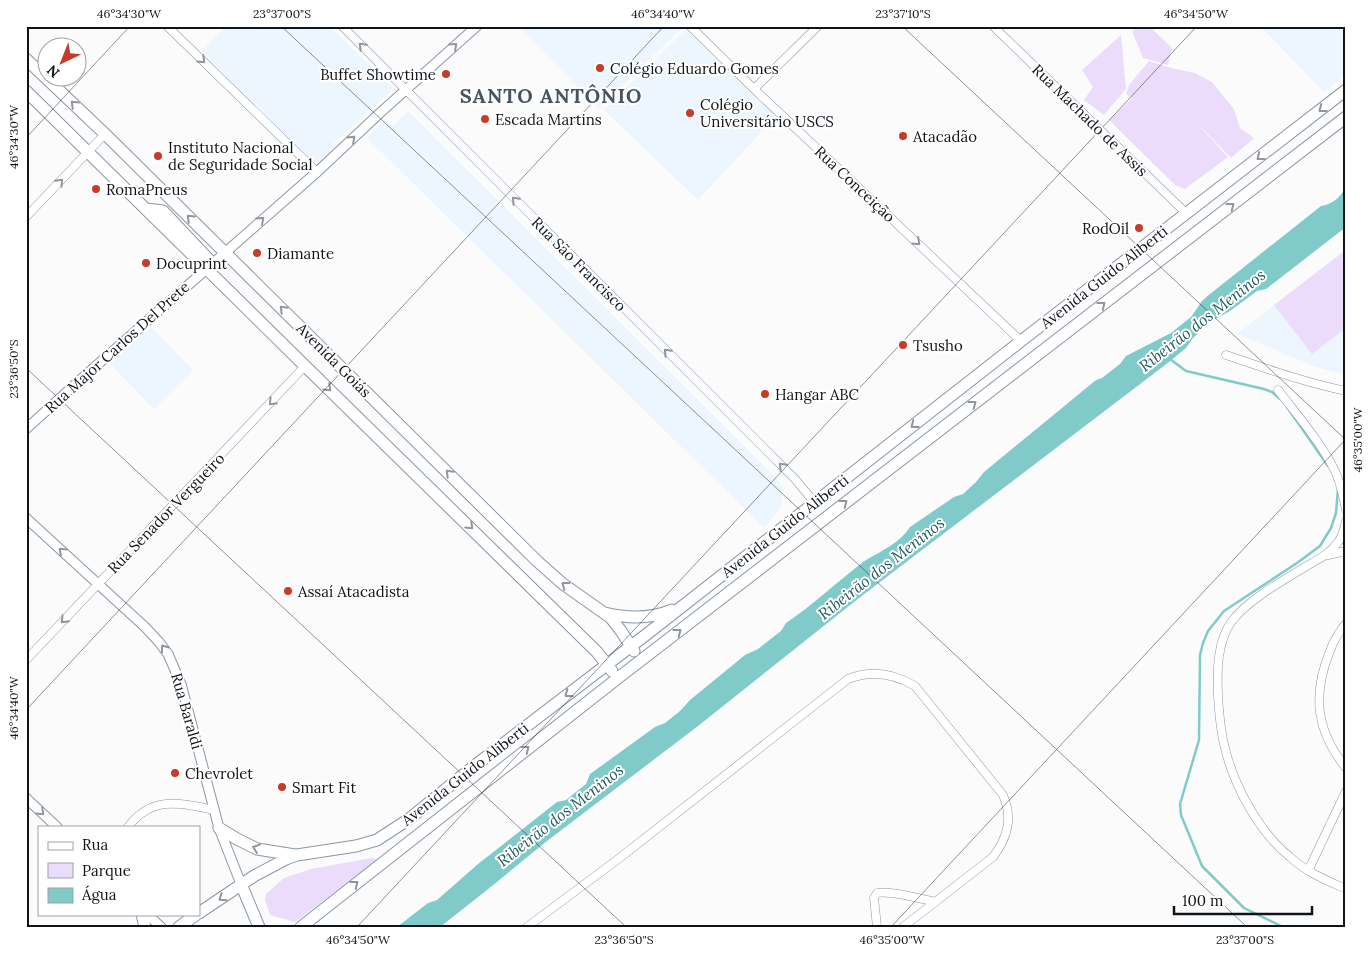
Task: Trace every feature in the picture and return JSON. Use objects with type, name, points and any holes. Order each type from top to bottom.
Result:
[{"type":"main road","name":"Avenida Goiás","points":[[26,59],[105,134],[537,561],[563,584],[605,613],[618,627],[639,662]]},
{"type":"main road","name":"Avenida Guido Aliberti","points":[[200,912],[273,865],[297,856],[356,846],[377,840],[409,819],[473,767],[1346,90]]},
{"type":"main road","name":"Avenida Goiás","points":[[26,91],[146,209],[209,266],[305,366],[597,652],[618,678]]},
{"type":"main road","name":"Avenida Guido Aliberti","points":[[301,927],[487,779],[1346,117]]},
{"type":"main road","points":[[1299,127],[1305,148]]},
{"type":"main road","points":[[806,533],[814,513],[815,502]]},
{"type":"main road","points":[[605,613],[630,617],[648,617],[662,614],[685,604]]},
{"type":"main road","points":[[219,828],[257,849],[297,856]]},
{"type":"main road","name":"Rua Baraldi","points":[[241,884],[259,927]]},
{"type":"main road","points":[[308,927],[317,915]]},
{"type":"main road","name":"Avenida Guido Aliberti","points":[[179,927],[195,916]]},
{"type":"main road","points":[[191,927],[197,916]]},
{"type":"street","points":[[167,26],[317,172]]},
{"type":"street","name":"Rua São Francisco","points":[[342,26],[795,479],[815,502]]},
{"type":"street","name":"Rua Major Carlos Del Prete","points":[[26,429],[317,172],[477,26]]},
{"type":"street","points":[[754,89],[818,26]]},
{"type":"street","name":"Rua Machado de Assis","points":[[993,26],[1187,214]]},
{"type":"street","name":"Rua Conceição","points":[[696,28],[754,89],[1021,341]]},
{"type":"street","points":[[26,217],[105,134]]},
{"type":"street","points":[[1226,356],[1311,384],[1346,391]]},
{"type":"street","name":"Rua Senador Vergueiro","points":[[26,660],[305,366]]},
{"type":"street","points":[[1278,390],[1322,448],[1335,469],[1346,510]]},
{"type":"street","name":"Rua Baraldi","points":[[26,518],[159,642],[168,654],[182,684],[219,828],[241,884]]},
{"type":"street","points":[[1346,521],[1344,532],[1339,541],[1324,556],[1274,587],[1238,614],[1225,631],[1221,645],[1218,678],[1219,715],[1224,747],[1235,778],[1257,820],[1274,842],[1290,858],[1308,871],[1346,889]]},
{"type":"street","points":[[1324,556],[1346,551]]},
{"type":"street","points":[[1346,624],[1330,649],[1320,689],[1320,708],[1324,731],[1335,754],[1346,768]]},
{"type":"street","points":[[527,927],[617,860],[848,680],[864,674],[899,677],[915,686],[1003,795],[1008,806],[1006,832],[993,857],[903,927]]},
{"type":"street","points":[[1308,871],[1346,791]]},
{"type":"street","points":[[26,798],[56,826]]},
{"type":"street","points":[[129,826],[142,812],[160,804],[185,804],[214,810]]},
{"type":"street","points":[[877,927],[874,898],[877,893],[891,893],[936,902]]},
{"type":"street","points":[[149,916],[161,927]]},
{"type":"shaded area","points":[[226,26],[329,26],[392,87],[390,92],[333,144],[336,148],[317,165],[202,51]]},
{"type":"shaded area","name":"Colégio Eduardo Gomes","points":[[517,26],[680,26],[682,28],[599,108]]},
{"type":"shaded area","points":[[1260,26],[1346,26],[1346,74],[1324,92]]},
{"type":"shaded area","name":"Colégio Universitário USCS","points":[[685,30],[776,116],[698,200],[604,110]]},
{"type":"shaded area","points":[[408,111],[777,479],[784,490],[780,508],[764,528],[367,138],[384,120],[392,127]]},
{"type":"shaded area","points":[[1346,249],[1346,375],[1314,366],[1237,334]]},
{"type":"shaded area","points":[[148,324],[193,370],[154,409],[108,362]]},
{"type":"green space","points":[[1139,26],[1149,26],[1172,48],[1168,65],[1143,58],[1132,31]]},
{"type":"green space","points":[[1121,35],[1126,89],[1104,115],[1084,100],[1093,87],[1082,70]]},
{"type":"green space","points":[[1149,61],[1195,73],[1212,82],[1234,109],[1240,128],[1254,138],[1231,158],[1190,116],[1228,157],[1185,189],[1175,185],[1109,120],[1132,98],[1126,94],[1129,85]]},
{"type":"green space","points":[[1346,250],[1346,328],[1312,354],[1274,305]]},
{"type":"green space","points":[[372,858],[377,860],[295,922],[270,915],[265,900],[266,894],[284,878],[311,869]]},
{"type":"water","name":"Ribeirão dos Meninos","points":[[1346,186],[1346,227],[1266,289],[1257,291],[1230,311],[1210,322],[1193,338],[1186,348],[1169,362],[859,598],[698,726],[547,841],[440,927],[397,927],[428,903],[437,900],[478,864],[557,802],[566,800],[586,784],[590,774],[655,727],[665,723],[745,655],[758,649],[781,631],[786,623],[863,562],[900,539],[910,527],[954,497],[963,494],[984,472],[1096,380],[1102,378],[1120,364],[1126,356],[1171,333],[1191,317],[1202,301],[1210,294],[1321,206],[1329,204],[1336,199]]},
{"type":"waterway","name":"Ribeirão dos Meninos","points":[[1170,359],[1186,371],[1264,389],[1272,392],[1280,399]]},
{"type":"waterway","points":[[1287,407],[1328,466]]},
{"type":"waterway","points":[[1283,927],[1244,908],[1202,866],[1181,815],[1180,804],[1199,740],[1200,655],[1208,631],[1224,611],[1320,546],[1331,528],[1336,513],[1338,489]]},
{"type":"place","name":"Colégio Eduardo Gomes","points":[[600,68]]},
{"type":"place","name":"Buffet Showtime","points":[[446,74]]},
{"type":"place","name":"Colégio Universitário USCS","points":[[690,113]]},
{"type":"place","name":"Escada Martins","points":[[485,119]]},
{"type":"place","name":"Atacadão","points":[[903,136]]},
{"type":"place","name":"Instituto Nacional de Seguridade Social","points":[[158,156]]},
{"type":"place","name":"RomaPneus","points":[[96,189]]},
{"type":"place","name":"RodOil","points":[[1139,228]]},
{"type":"place","name":"Diamante","points":[[257,253]]},
{"type":"place","name":"Docuprint","points":[[146,263]]},
{"type":"place","name":"Tsusho","points":[[903,345]]},
{"type":"place","name":"Hangar ABC","points":[[765,394]]},
{"type":"place","name":"Assaí Atacadista","points":[[288,591]]},
{"type":"place","name":"Chevrolet","points":[[175,773]]},
{"type":"place","name":"Smart Fit","points":[[282,787]]},
{"type":"district","name":"SANTO ANTÔNIO","points":[[551,95]]}]
